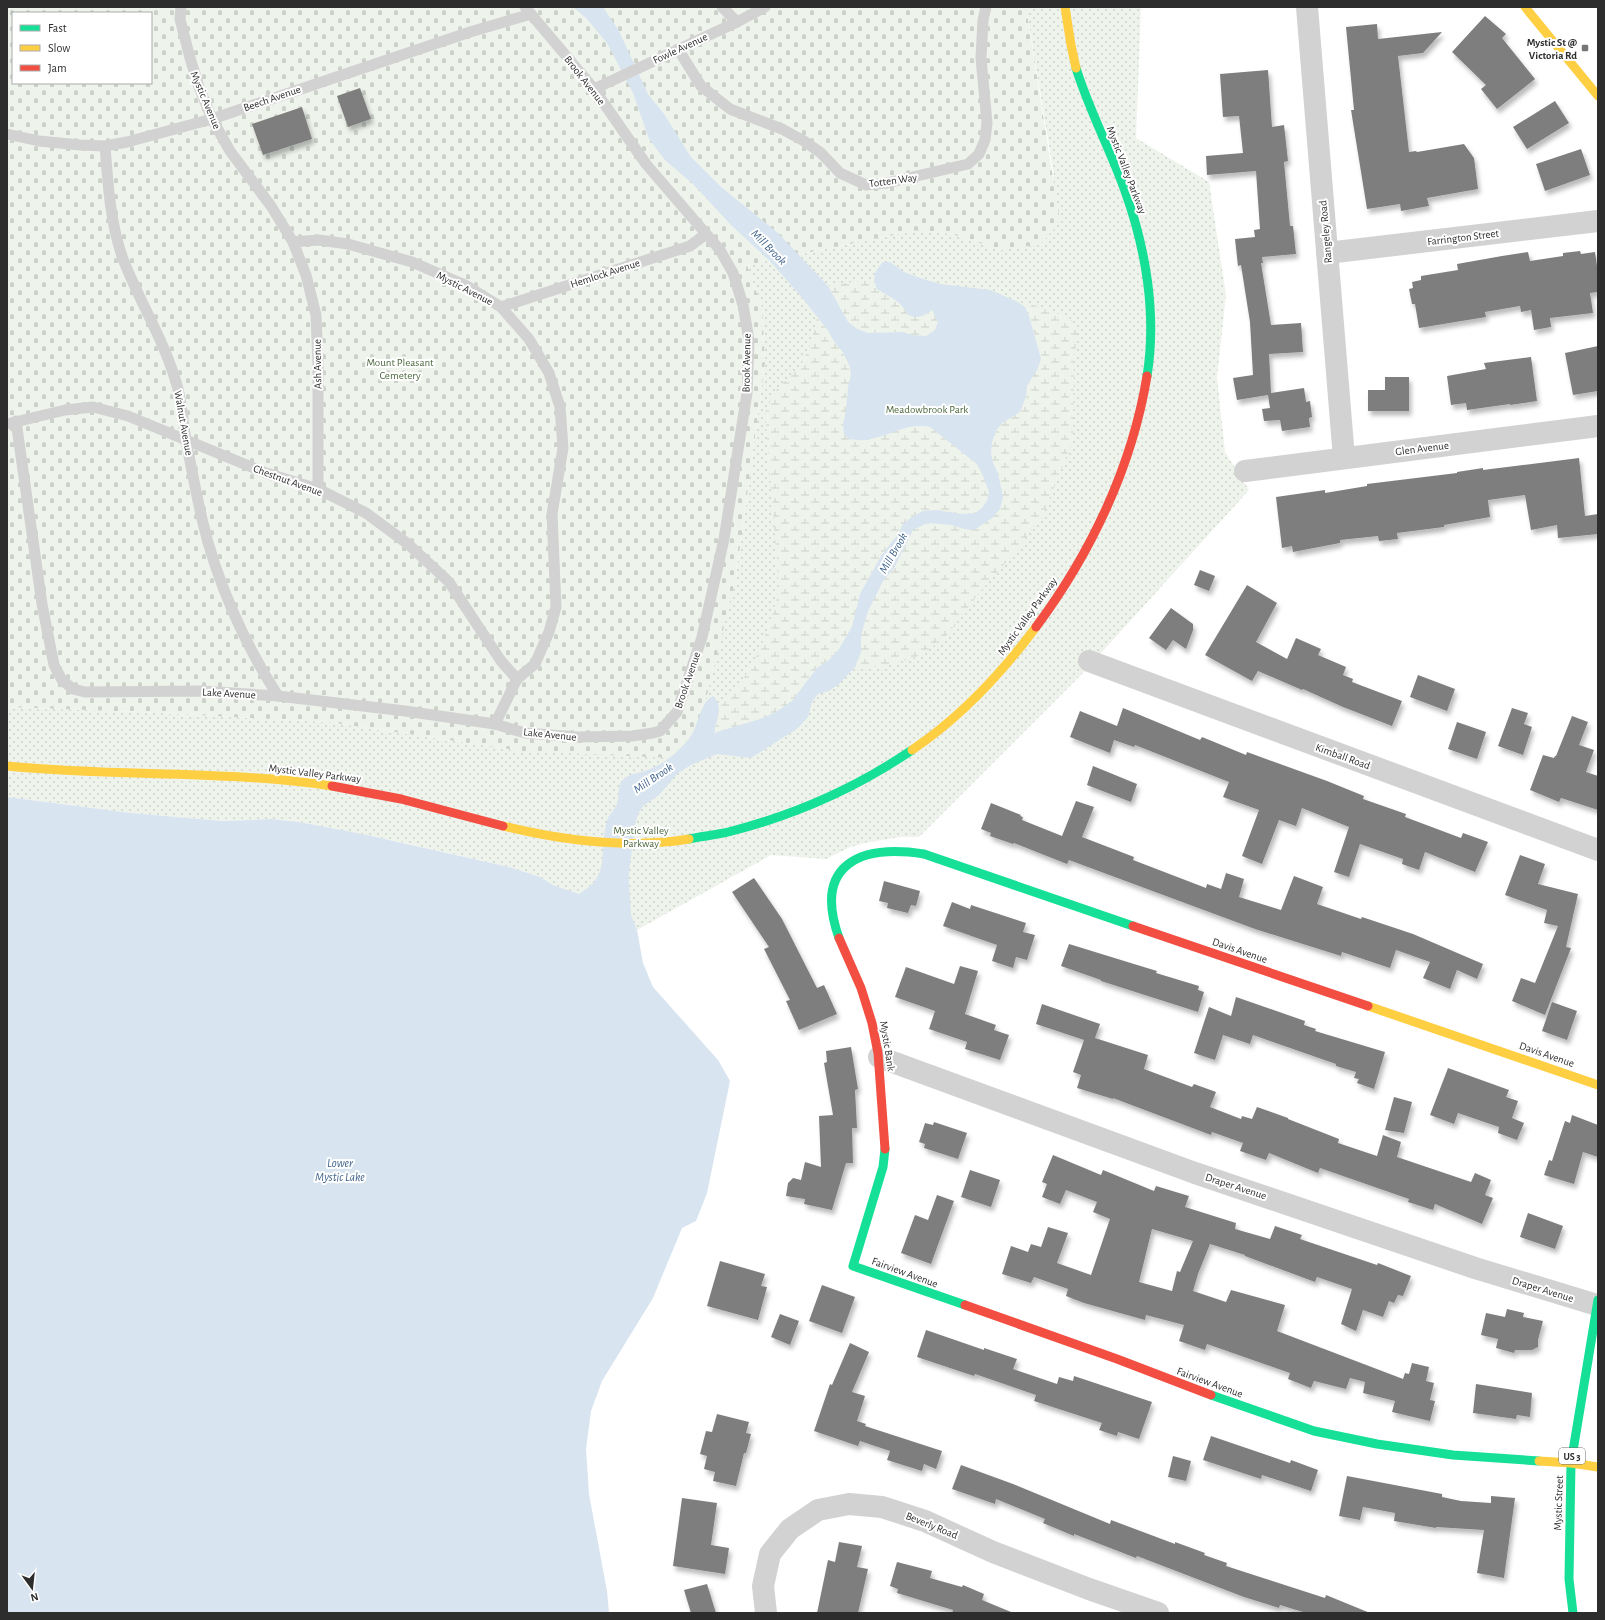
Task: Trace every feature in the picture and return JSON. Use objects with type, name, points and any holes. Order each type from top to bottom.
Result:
[{"type":"main road","name":"Mystic Valley Parkway","points":[[7,766],[101,773],[178,774],[270,778],[362,790],[520,829],[566,838],[594,842],[645,842],[673,840],[721,833],[779,818],[806,809],[850,789],[906,756],[937,733],[970,705],[1000,673],[1027,640],[1078,564],[1104,513],[1128,456],[1145,394],[1150,336],[1149,304],[1145,272],[1131,208],[1120,177],[1096,123],[1076,67],[1066,7]]},
{"type":"main road","points":[[1525,7],[1598,96]]},
{"type":"main road","name":"Davis Avenue","points":[[872,852],[887,850],[924,854],[1598,1085]]},
{"type":"main road","name":"Mystic Bank","points":[[853,1266],[885,1156],[885,1125],[879,1057],[874,1029],[866,1000],[838,934],[834,918],[833,904],[834,888],[838,876],[847,866],[858,858],[872,852]]},
{"type":"main road","name":"Fairview Avenue","points":[[853,1266],[1117,1359],[1221,1399],[1314,1431],[1377,1444],[1453,1455],[1571,1463],[1598,1467]]},
{"type":"main road","name":"Mystic Street","points":[[1573,1613],[1569,1579],[1568,1535],[1571,1463],[1597,1303]]},
{"type":"street","name":"Rangeley Road","points":[[1307,7],[1344,458]]},
{"type":"street","name":"Farrington Street","points":[[1327,253],[1598,221]]},
{"type":"street","name":"Glen Avenue","points":[[1245,471],[1598,426]]},
{"type":"street","name":"Kimball Road","points":[[1089,661],[1598,850]]},
{"type":"street","name":"Draper Avenue","points":[[879,1057],[1195,1173],[1475,1268],[1597,1303]]},
{"type":"street","name":"Beverly Road","points":[[766,1613],[764,1586],[770,1554],[790,1529],[818,1510],[849,1504],[882,1507],[925,1521],[993,1552],[1089,1589],[1158,1613]]},
{"type":"lane","name":"Mystic Avenue","points":[[181,7],[180,19],[190,58],[199,87],[212,118],[230,151],[271,206],[293,242],[319,240],[348,244],[412,262],[465,285],[501,307],[529,339],[549,373],[560,407],[563,448],[552,514],[556,607],[549,632],[534,664],[517,679],[495,724]]},
{"type":"lane","points":[[722,7],[737,22]]},
{"type":"lane","name":"Fowle Avenue","points":[[594,89],[737,22],[765,7]]},
{"type":"lane","name":"Totten Way","points":[[678,49],[701,86],[730,109],[782,129],[804,141],[821,153],[840,173],[866,185],[887,183],[968,164],[979,154],[985,140],[987,123],[981,58],[983,20],[986,7]]},
{"type":"lane","name":"Beech Avenue","points":[[7,134],[39,141],[105,146],[127,142],[212,118],[470,32],[528,10]]},
{"type":"lane","name":"Brook Avenue","points":[[528,10],[594,89],[646,164],[720,250],[733,273],[743,305],[749,340],[747,393],[739,436],[724,539],[702,637],[677,712],[660,731]]},
{"type":"lane","name":"Walnut Avenue","points":[[105,146],[113,219],[123,257],[168,356],[179,390],[186,441],[202,520],[214,562],[227,596],[258,665],[278,696]]},
{"type":"lane","name":"Hemlock Avenue","points":[[501,307],[690,246],[706,234]]},
{"type":"lane","name":"Ash Avenue","points":[[293,242],[306,275],[316,315],[318,365],[318,489]]},
{"type":"lane","name":"Chestnut Avenue","points":[[12,423],[65,410],[94,407],[128,416],[266,473],[318,489],[366,513],[408,544],[449,582],[501,661],[517,679]]},
{"type":"lane","name":"Lake Avenue","points":[[12,423],[42,604],[54,665],[62,680],[73,690],[85,692],[202,692],[278,696],[405,711],[495,724],[525,733],[578,737],[632,736],[660,731]]},
{"type":"green space","name":"Mount Pleasant Cemetery","points":[[7,7],[1026,7],[1060,222],[1041,244],[1001,250],[952,234],[918,230],[747,265],[762,308],[765,362],[736,577],[705,703],[694,733],[672,758],[522,751],[328,722],[141,712],[7,707]]},
{"type":"green space","name":"Meadowbrook Park","points":[[1026,7],[1141,7],[1136,138],[1209,182],[1226,295],[1217,377],[1225,452],[1249,490],[1081,675],[919,837],[901,837],[864,843],[848,848],[826,859],[771,855],[637,930],[579,894],[553,885],[540,877],[509,867],[400,842],[299,822],[271,819],[223,821],[131,813],[7,797],[7,707],[141,712],[328,722],[522,751],[736,577],[765,362],[762,308],[747,265],[918,230],[952,234],[1001,250],[1054,176]]},
{"type":"green space","points":[[873,279],[877,289],[899,303],[908,315],[924,316],[932,310],[938,322],[935,330],[926,336],[912,335],[903,332],[868,333],[857,329],[848,322],[828,286]]},
{"type":"green space","points":[[1016,301],[1047,309],[1071,319],[1078,329],[1074,359],[1073,440],[1043,515],[1017,550],[979,593],[944,639],[916,657],[882,667],[855,667],[861,652],[861,635],[868,611],[883,581],[894,568],[913,531],[925,524],[930,523],[952,525],[964,529],[983,525],[1000,509],[998,473],[993,464],[991,454],[992,442],[996,431],[1002,423],[1020,412],[1026,396],[1027,386],[1037,370],[1039,347],[1025,307]]},
{"type":"green space","points":[[817,317],[843,352],[850,367],[851,376],[843,424],[870,439],[910,426],[920,425],[930,427],[977,464],[989,492],[987,501],[982,508],[975,513],[962,514],[936,510],[923,511],[903,524],[899,533],[881,556],[860,594],[852,627],[839,649],[829,660],[817,668],[792,701],[776,712],[763,718],[714,733],[719,707],[741,682],[758,652],[765,636],[779,588],[765,412],[777,389],[800,367],[811,343]]},
{"type":"water","name":"Lower Mystic Lake","points":[[573,7],[603,7],[619,31],[648,94],[664,114],[691,157],[720,186],[778,233],[828,286],[848,322],[857,329],[868,333],[903,332],[912,335],[926,336],[935,330],[938,322],[932,310],[921,316],[915,317],[908,315],[899,303],[877,289],[874,278],[883,262],[890,262],[904,272],[940,284],[990,290],[1016,301],[1025,307],[1041,359],[1037,370],[1027,386],[1026,396],[1020,412],[1002,423],[996,431],[992,442],[991,454],[993,463],[998,473],[1003,497],[1000,509],[992,518],[974,530],[964,529],[952,525],[930,523],[913,530],[894,568],[883,581],[868,611],[861,635],[861,652],[855,667],[839,684],[829,691],[818,694],[812,702],[808,717],[798,728],[751,758],[717,754],[691,765],[678,773],[659,795],[643,806],[638,814],[635,825],[629,872],[629,885],[631,915],[637,930],[643,963],[653,987],[718,1060],[730,1081],[707,1193],[696,1221],[682,1228],[653,1298],[602,1381],[591,1411],[586,1449],[589,1494],[607,1591],[609,1613],[7,1613],[7,797],[131,813],[223,821],[271,819],[299,822],[367,835],[509,867],[540,877],[553,885],[579,894],[596,880],[600,872],[607,822],[616,806],[620,784],[625,778],[658,765],[678,750],[692,735],[705,704],[708,699],[713,696],[719,709],[714,733],[763,718],[776,712],[792,701],[817,668],[829,660],[839,649],[852,627],[860,594],[881,556],[899,533],[903,524],[923,511],[936,510],[962,514],[975,513],[982,508],[987,501],[989,492],[977,464],[930,427],[915,426],[866,440],[849,439],[844,434],[843,424],[851,375],[850,367],[843,352],[799,294],[769,260],[731,225],[693,184],[665,160],[649,139],[633,93],[607,43],[586,18]]},
{"type":"building","points":[[1485,16],[1506,34],[1502,38],[1535,79],[1497,109],[1481,89],[1486,85],[1452,52]]},
{"type":"building","points":[[1377,24],[1378,39],[1442,32],[1423,53],[1398,56],[1409,152],[1464,144],[1474,158],[1478,189],[1427,198],[1429,206],[1401,211],[1400,204],[1367,209],[1351,110],[1354,110],[1346,27]]},
{"type":"building","points":[[1268,70],[1272,127],[1284,125],[1288,161],[1284,162],[1290,226],[1293,226],[1296,254],[1262,257],[1263,263],[1261,263],[1271,325],[1301,323],[1303,352],[1269,354],[1271,393],[1304,388],[1306,402],[1310,401],[1312,417],[1309,418],[1310,427],[1282,431],[1280,420],[1264,421],[1262,409],[1270,408],[1268,395],[1237,400],[1233,378],[1253,375],[1250,322],[1241,265],[1238,266],[1235,239],[1255,237],[1254,230],[1260,229],[1256,171],[1207,175],[1206,156],[1243,153],[1239,116],[1223,117],[1220,74]]},
{"type":"building","points":[[360,88],[371,119],[348,127],[337,96]]},
{"type":"building","points":[[1555,101],[1569,123],[1527,149],[1513,127]]},
{"type":"building","points":[[302,107],[312,139],[263,155],[252,124]]},
{"type":"building","points":[[1581,149],[1590,175],[1545,191],[1536,164]]},
{"type":"building","points":[[1580,251],[1581,254],[1595,252],[1598,273],[1598,292],[1590,293],[1593,313],[1550,318],[1551,327],[1534,330],[1531,310],[1521,312],[1520,306],[1485,312],[1486,317],[1419,328],[1415,304],[1412,304],[1409,289],[1413,288],[1412,282],[1421,280],[1421,276],[1458,270],[1457,264],[1502,256],[1528,252],[1530,261],[1563,256],[1563,253]]},
{"type":"building","points":[[1598,346],[1598,391],[1573,395],[1565,353]]},
{"type":"building","points":[[1531,357],[1537,401],[1467,410],[1466,403],[1451,405],[1447,376],[1486,369],[1484,363]]},
{"type":"building","points":[[1385,377],[1409,377],[1409,411],[1368,411],[1368,390],[1385,390]]},
{"type":"building","points":[[1579,458],[1585,516],[1598,514],[1598,534],[1558,538],[1557,525],[1531,530],[1525,495],[1488,500],[1490,517],[1444,525],[1444,527],[1397,533],[1398,539],[1379,541],[1378,536],[1340,540],[1340,543],[1293,552],[1292,546],[1282,548],[1276,497],[1325,490],[1325,493],[1367,486],[1367,484],[1457,473],[1483,468],[1483,470]]},
{"type":"building","points":[[1200,570],[1215,576],[1209,591],[1194,585]]},
{"type":"building","points":[[1247,585],[1277,603],[1256,642],[1287,659],[1296,638],[1321,649],[1318,655],[1346,667],[1343,675],[1353,679],[1352,682],[1402,701],[1392,726],[1258,671],[1252,681],[1205,655]]},
{"type":"building","points":[[1171,608],[1193,624],[1193,630],[1186,649],[1173,640],[1166,650],[1149,638]]},
{"type":"building","points":[[1418,675],[1455,689],[1447,711],[1410,697]]},
{"type":"building","points":[[1123,708],[1200,740],[1202,737],[1246,755],[1247,752],[1327,781],[1364,796],[1363,799],[1406,814],[1405,817],[1461,838],[1463,833],[1488,842],[1475,872],[1425,852],[1419,870],[1402,864],[1403,859],[1360,844],[1349,877],[1334,872],[1349,827],[1302,808],[1296,826],[1279,820],[1262,864],[1242,856],[1259,810],[1223,797],[1229,782],[1135,745],[1134,747],[1114,740],[1110,753],[1070,737],[1080,711],[1117,726]]},
{"type":"building","points":[[1512,708],[1528,713],[1524,724],[1532,727],[1523,755],[1498,746]]},
{"type":"building","points":[[1572,716],[1588,722],[1579,745],[1594,750],[1586,772],[1598,776],[1598,810],[1561,798],[1559,802],[1530,790],[1543,755],[1554,758],[1556,756]]},
{"type":"building","points":[[1457,722],[1486,732],[1477,759],[1448,749]]},
{"type":"building","points":[[1093,766],[1137,784],[1131,802],[1087,785]]},
{"type":"building","points":[[1076,801],[1094,807],[1082,837],[1134,857],[1133,860],[1206,888],[1207,884],[1221,889],[1226,873],[1244,879],[1239,897],[1281,910],[1294,876],[1323,887],[1317,904],[1413,934],[1483,964],[1477,979],[1457,970],[1450,989],[1423,978],[1430,962],[1396,950],[1390,968],[1342,952],[1341,956],[1255,929],[1069,860],[1067,864],[1014,843],[1013,844],[990,836],[991,833],[981,829],[991,803],[1021,815],[1020,816],[1023,817],[1022,820],[1062,836]]},
{"type":"building","points":[[1520,855],[1545,864],[1538,884],[1578,894],[1566,947],[1571,948],[1545,1015],[1512,1001],[1521,978],[1535,983],[1558,926],[1544,923],[1547,910],[1505,895]]},
{"type":"building","points":[[754,878],[782,919],[817,988],[824,985],[837,1014],[799,1030],[786,1001],[790,1000],[764,949],[769,947],[732,892]]},
{"type":"building","points":[[884,881],[920,891],[916,906],[911,905],[908,913],[887,908],[888,903],[879,901]]},
{"type":"building","points":[[952,902],[970,909],[971,905],[1026,923],[1023,932],[1035,935],[1027,960],[1016,957],[1013,968],[992,961],[997,945],[943,926]]},
{"type":"building","points":[[1069,944],[1157,971],[1156,973],[1199,986],[1198,990],[1204,992],[1198,1012],[1101,981],[1061,966]]},
{"type":"building","points":[[960,966],[978,971],[965,1014],[996,1025],[994,1030],[1009,1035],[1000,1060],[965,1049],[967,1042],[929,1029],[935,1011],[895,997],[906,967],[954,984]]},
{"type":"building","points":[[1236,997],[1305,1021],[1304,1025],[1316,1029],[1315,1031],[1385,1052],[1374,1089],[1357,1083],[1359,1079],[1354,1078],[1356,1072],[1253,1035],[1250,1044],[1223,1035],[1215,1060],[1194,1053],[1209,1007],[1231,1016]]},
{"type":"building","points":[[1552,1002],[1577,1011],[1567,1040],[1542,1031]]},
{"type":"building","points":[[1042,1004],[1100,1024],[1095,1038],[1148,1055],[1144,1069],[1192,1087],[1194,1084],[1216,1092],[1210,1107],[1241,1119],[1242,1116],[1252,1119],[1257,1107],[1339,1139],[1338,1143],[1377,1156],[1383,1135],[1401,1142],[1397,1157],[1471,1182],[1475,1173],[1491,1180],[1485,1195],[1493,1198],[1482,1224],[1435,1204],[1433,1210],[1408,1202],[1409,1199],[1320,1168],[1318,1173],[1269,1153],[1266,1160],[1240,1151],[1243,1143],[1212,1132],[1211,1135],[1113,1098],[1077,1088],[1081,1075],[1073,1072],[1084,1040],[1036,1024]]},
{"type":"building","points":[[851,1047],[858,1089],[855,1090],[857,1128],[852,1128],[853,1163],[846,1163],[832,1210],[804,1204],[805,1199],[786,1196],[788,1183],[793,1178],[801,1180],[805,1162],[821,1167],[819,1116],[833,1115],[824,1063],[827,1062],[826,1051]]},
{"type":"building","points":[[1448,1068],[1509,1090],[1506,1097],[1518,1101],[1512,1118],[1524,1123],[1517,1140],[1498,1133],[1499,1127],[1458,1113],[1454,1124],[1430,1115]]},
{"type":"building","points":[[1394,1097],[1412,1102],[1404,1133],[1385,1130]]},
{"type":"building","points":[[1572,1115],[1598,1125],[1598,1157],[1583,1152],[1574,1184],[1544,1175],[1549,1160],[1552,1161],[1565,1121],[1570,1123]]},
{"type":"building","points":[[934,1122],[967,1133],[958,1159],[924,1148],[925,1144],[919,1142],[925,1123],[933,1125]]},
{"type":"building","points":[[1053,1155],[1101,1175],[1103,1170],[1154,1191],[1156,1186],[1189,1196],[1185,1207],[1236,1223],[1235,1229],[1270,1239],[1275,1226],[1302,1235],[1300,1239],[1377,1265],[1378,1263],[1411,1276],[1403,1296],[1398,1295],[1394,1303],[1389,1301],[1383,1317],[1363,1310],[1356,1331],[1341,1324],[1352,1289],[1317,1277],[1315,1282],[1245,1255],[1210,1244],[1193,1291],[1226,1302],[1231,1290],[1285,1305],[1277,1331],[1403,1379],[1405,1373],[1409,1374],[1412,1363],[1429,1367],[1426,1381],[1434,1383],[1430,1400],[1435,1401],[1430,1421],[1392,1412],[1395,1401],[1363,1393],[1365,1382],[1350,1378],[1346,1389],[1314,1381],[1311,1388],[1288,1379],[1290,1373],[1207,1344],[1205,1350],[1179,1341],[1184,1325],[1146,1315],[1145,1320],[1084,1303],[1066,1296],[1068,1289],[1034,1277],[1031,1283],[1002,1274],[1011,1246],[1028,1252],[1031,1244],[1041,1247],[1048,1227],[1068,1233],[1057,1263],[1091,1275],[1110,1219],[1093,1212],[1097,1202],[1066,1190],[1060,1204],[1042,1197],[1047,1184],[1042,1182]],"holes":[[[1152,1229],[1193,1241],[1180,1272],[1177,1271],[1172,1291],[1139,1282]]]},
{"type":"building","points":[[970,1170],[1000,1180],[991,1207],[961,1197]]},
{"type":"building","points":[[937,1195],[954,1201],[931,1264],[901,1253],[915,1215],[928,1220]]},
{"type":"building","points":[[1528,1213],[1563,1226],[1555,1249],[1520,1237]]},
{"type":"building","points":[[720,1261],[765,1274],[761,1286],[767,1287],[758,1320],[707,1306]]},
{"type":"building","points":[[822,1285],[855,1297],[842,1333],[809,1321]]},
{"type":"building","points":[[1507,1309],[1524,1313],[1523,1317],[1543,1321],[1538,1340],[1538,1347],[1532,1350],[1515,1350],[1514,1353],[1496,1348],[1498,1339],[1481,1335],[1486,1313],[1505,1317]]},
{"type":"building","points":[[780,1314],[799,1321],[790,1345],[771,1337]]},
{"type":"building","points":[[926,1330],[984,1350],[984,1348],[1017,1359],[1013,1369],[1057,1384],[1059,1377],[1073,1381],[1074,1376],[1152,1402],[1139,1439],[1118,1432],[1117,1436],[1099,1430],[1102,1423],[1034,1401],[1036,1395],[975,1374],[974,1376],[917,1357]]},
{"type":"building","points":[[850,1343],[869,1352],[852,1392],[865,1396],[857,1421],[866,1424],[865,1426],[942,1451],[936,1469],[924,1464],[922,1471],[887,1460],[890,1451],[860,1441],[858,1446],[814,1431],[830,1384],[832,1385]]},
{"type":"building","points":[[1476,1384],[1532,1393],[1530,1417],[1517,1415],[1516,1419],[1473,1413]]},
{"type":"building","points":[[717,1414],[749,1422],[746,1433],[751,1434],[746,1453],[744,1453],[736,1486],[713,1481],[715,1472],[704,1469],[707,1456],[700,1454],[706,1431],[712,1432]]},
{"type":"building","points":[[1211,1436],[1290,1463],[1291,1460],[1318,1470],[1311,1491],[1262,1475],[1261,1479],[1203,1460]]},
{"type":"building","points":[[1173,1456],[1191,1461],[1186,1481],[1168,1477]]},
{"type":"building","points":[[961,1465],[1013,1484],[1110,1524],[1111,1520],[1175,1544],[1175,1542],[1205,1553],[1204,1555],[1227,1563],[1226,1566],[1325,1598],[1326,1595],[1370,1613],[1306,1613],[1280,1605],[1279,1608],[1244,1597],[1137,1556],[1136,1558],[1074,1534],[1074,1536],[1043,1523],[1045,1519],[996,1499],[995,1504],[952,1489]]},
{"type":"building","points":[[1347,1476],[1442,1494],[1442,1497],[1461,1501],[1491,1503],[1491,1496],[1515,1498],[1504,1578],[1477,1573],[1484,1530],[1436,1528],[1394,1521],[1395,1513],[1363,1507],[1360,1520],[1339,1516]]},
{"type":"building","points":[[682,1498],[717,1503],[711,1545],[729,1548],[725,1574],[673,1566]]},
{"type":"building","points":[[839,1542],[862,1546],[857,1567],[868,1569],[858,1613],[817,1613],[828,1560],[835,1562]]},
{"type":"building","points":[[897,1562],[932,1571],[930,1578],[962,1587],[963,1585],[984,1594],[982,1600],[1011,1612],[952,1613],[953,1610],[897,1593],[898,1589],[890,1586]]},
{"type":"building","points":[[707,1584],[716,1613],[691,1613],[684,1590]]},
{"type":"traffic: fast","points":[[1076,68],[1081,84],[1125,191],[1139,236],[1148,282],[1150,306],[1151,330],[1147,376]]},
{"type":"traffic: fast","points":[[689,839],[721,834],[780,817],[803,808],[848,788],[891,764],[912,750]]},
{"type":"traffic: fast","points":[[839,938],[833,913],[832,893],[837,877],[847,865],[862,857],[880,853],[901,852],[924,854],[1133,926]]},
{"type":"traffic: fast","points":[[885,1149],[883,1167],[853,1266],[965,1305]]},
{"type":"traffic: fast","points":[[1573,1613],[1569,1579],[1571,1463],[1598,1300]]},
{"type":"traffic: fast","points":[[1211,1395],[1314,1431],[1377,1444],[1453,1455],[1539,1461]]},
{"type":"traffic: slow","points":[[1065,7],[1076,68]]},
{"type":"traffic: slow","points":[[1525,7],[1598,96]]},
{"type":"traffic: slow","points":[[912,750],[964,709],[1009,661],[1036,627]]},
{"type":"traffic: slow","points":[[7,766],[88,772],[251,778],[332,786]]},
{"type":"traffic: slow","points":[[503,826],[549,836],[596,842],[643,843],[689,839]]},
{"type":"traffic: slow","points":[[1368,1006],[1598,1085]]},
{"type":"traffic: slow","points":[[1539,1461],[1571,1463],[1598,1467]]},
{"type":"traffic: jam","points":[[1036,627],[1056,599],[1074,569],[1106,508],[1120,476],[1131,443],[1147,376]]},
{"type":"traffic: jam","points":[[332,786],[401,799],[503,826]]},
{"type":"traffic: jam","points":[[1133,926],[1368,1006]]},
{"type":"traffic: jam","points":[[839,938],[861,988],[872,1023],[878,1053],[885,1149]]},
{"type":"traffic: jam","points":[[965,1305],[1117,1359],[1211,1395]]},
{"type":"place","name":"Mystic St @ Victoria Rd","points":[[1585,48]]},
{"type":"water label","name":"Mill Brook","points":[[769,247]]},
{"type":"water label","name":"Mill Brook","points":[[893,553]]},
{"type":"water label","name":"Mill Brook","points":[[653,778]]}]
